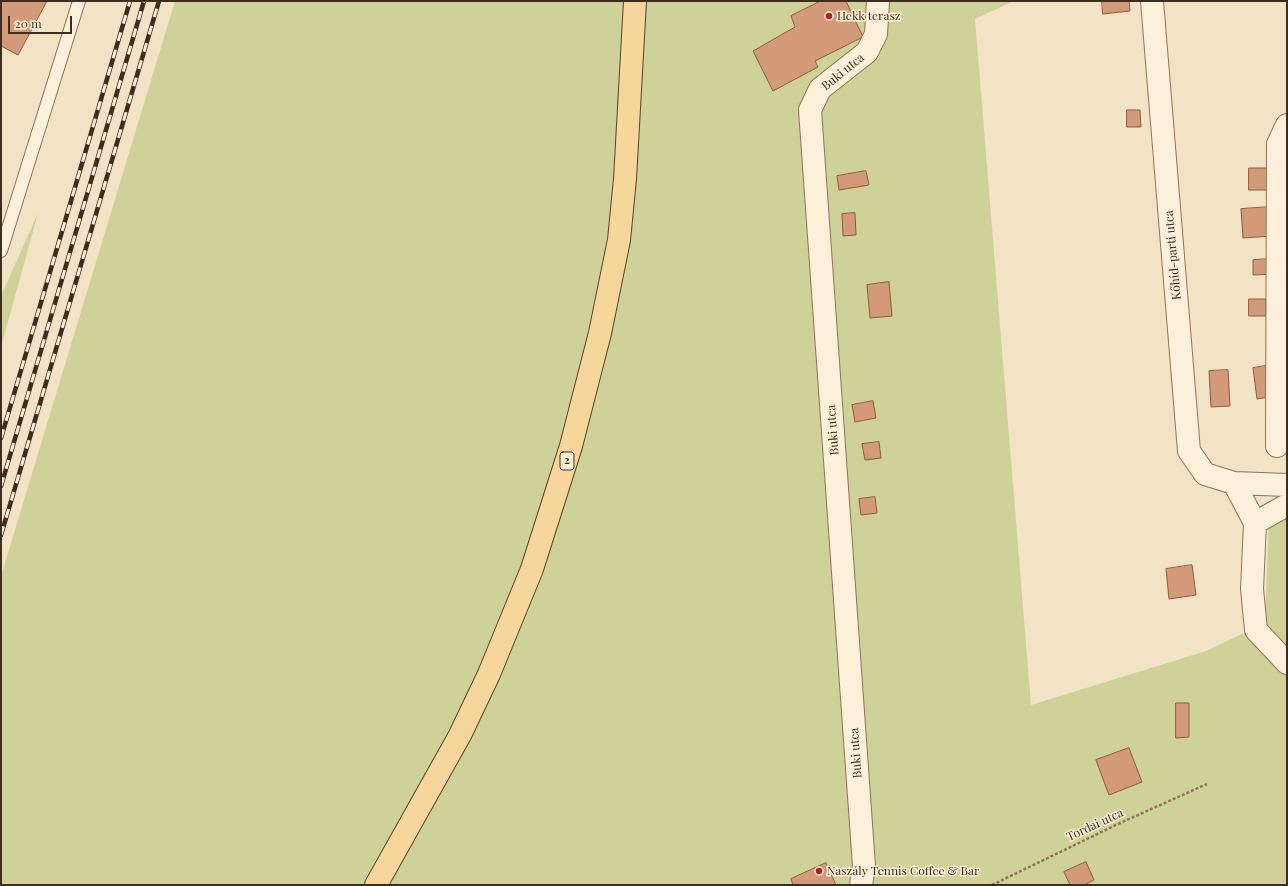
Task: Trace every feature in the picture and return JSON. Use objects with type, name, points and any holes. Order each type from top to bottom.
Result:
[{"type":"main road","name":"2","points":[[376,885],[460,735],[489,674],[532,569],[571,446],[600,333],[619,240],[625,179],[635,1]]},
{"type":"street","name":"Buki utca","points":[[861,885],[864,866],[810,110],[820,89],[867,52],[876,34],[878,1]]},
{"type":"street","name":"Kőhíd-parti utca","points":[[1152,1],[1188,451],[1205,474],[1234,482],[1287,485]]},
{"type":"street","points":[[1277,446],[1278,144],[1287,125]]},
{"type":"street","points":[[1234,482],[1255,523],[1252,589],[1256,630],[1287,663]]},
{"type":"street","points":[[1255,523],[1287,505]]},
{"type":"lane","points":[[1,251],[79,1]]},
{"type":"path","name":"Tordai utca","points":[[992,885],[1118,824],[1207,784]]},
{"type":"green space","points":[[175,1],[1014,1],[975,19],[1031,705],[1206,651],[1265,623],[1269,515],[1287,509],[1287,885],[1,885],[1,576]]},
{"type":"green space","points":[[38,213],[1,347],[1,296]]},
{"type":"building","points":[[1,1],[47,1],[18,55],[1,46]]},
{"type":"building","points":[[821,1],[846,1],[863,37],[815,61],[818,67],[773,91],[753,51],[795,27],[791,16]]},
{"type":"building","points":[[1102,1],[1129,1],[1130,11],[1103,14]]},
{"type":"building","points":[[1127,110],[1140,110],[1141,127],[1127,127]]},
{"type":"building","points":[[1249,168],[1272,168],[1272,190],[1249,190]]},
{"type":"building","points":[[866,171],[869,185],[839,190],[837,176]]},
{"type":"building","points":[[1270,207],[1272,236],[1243,238],[1241,209]]},
{"type":"building","points":[[855,213],[856,235],[843,236],[842,214]]},
{"type":"building","points":[[1272,259],[1272,274],[1253,275],[1253,260]]},
{"type":"building","points":[[889,282],[892,316],[870,318],[867,285]]},
{"type":"building","points":[[1249,299],[1266,299],[1266,316],[1249,316]]},
{"type":"building","points":[[1271,365],[1276,396],[1257,399],[1253,368]]},
{"type":"building","points":[[1228,370],[1230,406],[1211,407],[1209,371]]},
{"type":"building","points":[[873,401],[876,418],[855,422],[852,405]]},
{"type":"building","points":[[879,442],[881,458],[865,460],[862,444]]},
{"type":"building","points":[[875,497],[877,513],[861,515],[859,499]]},
{"type":"building","points":[[1192,565],[1196,595],[1169,599],[1166,569]]},
{"type":"building","points":[[1176,703],[1189,703],[1189,737],[1176,738]]},
{"type":"building","points":[[1129,748],[1142,782],[1109,795],[1096,760]]},
{"type":"building","points":[[1086,862],[1094,880],[1084,885],[1070,885],[1064,872]]},
{"type":"building","name":"Naszály Tennis Coffee & Bar","points":[[826,863],[836,885],[793,885],[791,879]]},
{"type":"railway","points":[[1,438],[130,1]]},
{"type":"railway","points":[[1,486],[144,1]]},
{"type":"railway","points":[[1,535],[159,1]]},
{"type":"place","name":"Hekk terasz","points":[[829,16]]},
{"type":"place","name":"Naszály Tennis Coffee & Bar","points":[[819,871]]}]
